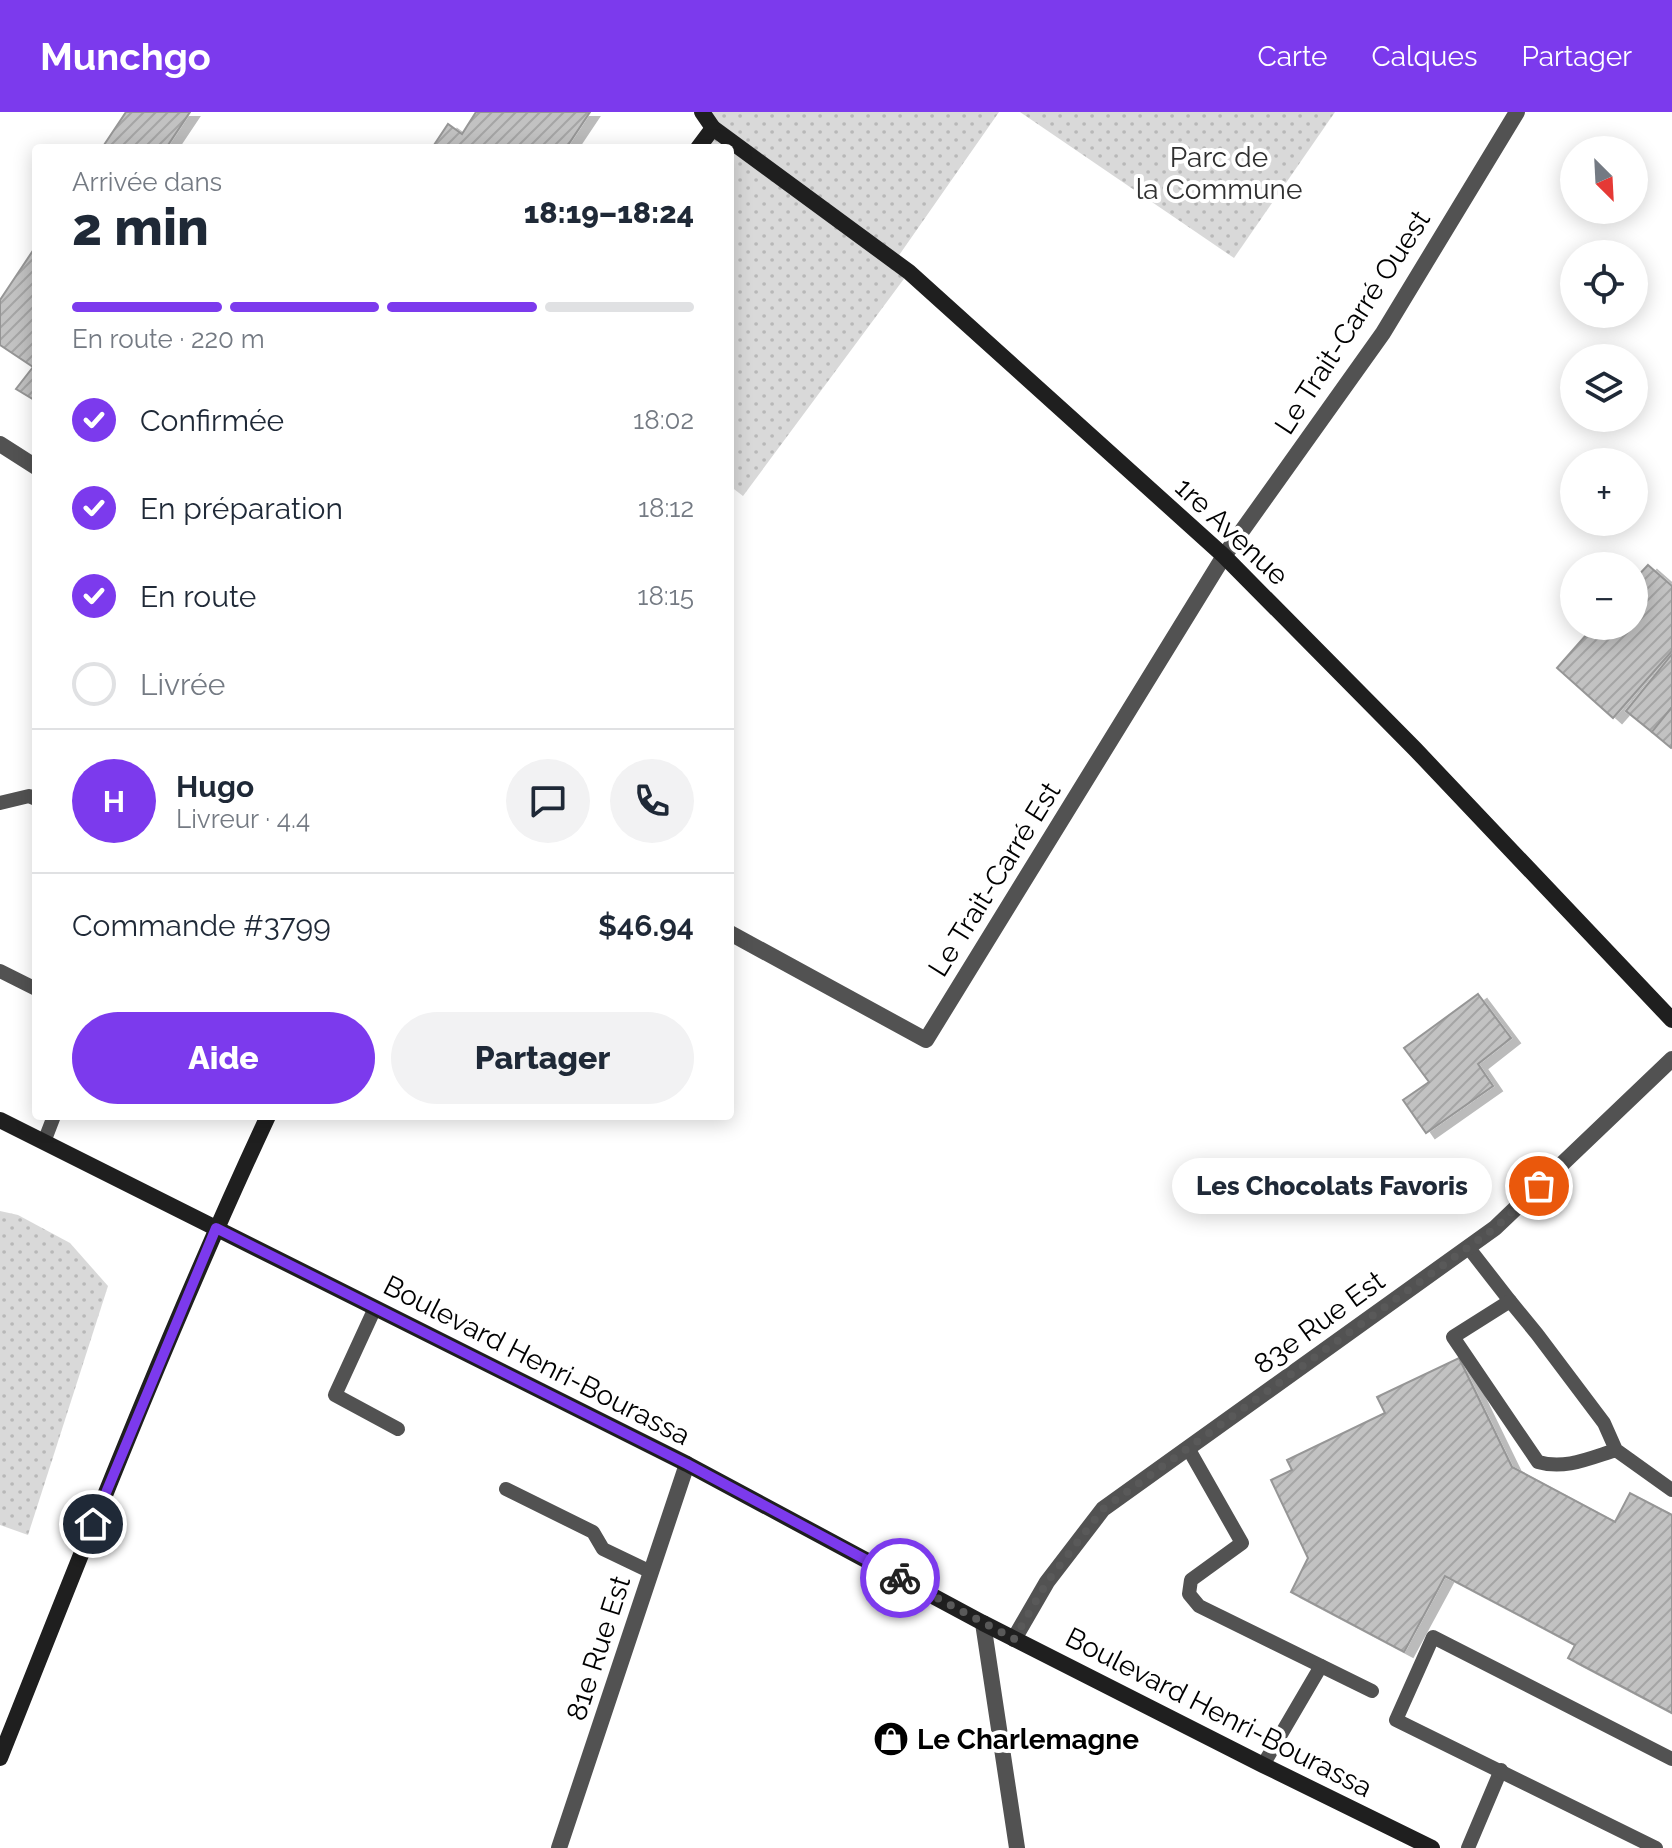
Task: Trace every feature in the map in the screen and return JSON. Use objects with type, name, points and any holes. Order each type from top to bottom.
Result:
[{"type":"main road","name":"1re Avenue","points":[[702,112],[713,128],[909,272],[1224,556],[1415,749],[1672,1020]]},
{"type":"main road","points":[[701,144],[713,128]]},
{"type":"main road","name":"Boulevard Henri-Bourassa","points":[[0,1120],[687,1464],[1014,1639],[1432,1848]]},
{"type":"main road","points":[[0,1758],[116,1467],[216,1228],[266,1120]]},
{"type":"street","name":"Le Trait-Carré Ouest","points":[[1224,556],[1383,333],[1517,112]]},
{"type":"street","points":[[0,444],[32,464]]},
{"type":"street","name":"Le Trait-Carré Est","points":[[734,935],[926,1040],[1224,556]]},
{"type":"street","name":"83e Rue Est","points":[[1014,1639],[1047,1582],[1103,1509],[1495,1228],[1672,1059]]},
{"type":"street","name":"81e Rue Est","points":[[559,1848],[687,1464]]},
{"type":"street","points":[[983,1623],[1017,1848]]},
{"type":"lane","points":[[0,803],[32,797]]},
{"type":"lane","points":[[0,971],[32,987]]},
{"type":"lane","points":[[44,1142],[52,1120]]},
{"type":"lane","points":[[1468,1247],[1604,1423],[1616,1450],[1672,1490]]},
{"type":"lane","points":[[1510,1301],[1453,1337],[1538,1462],[1554,1467],[1616,1450]]},
{"type":"lane","points":[[375,1308],[335,1395],[398,1429]]},
{"type":"lane","points":[[1188,1448],[1242,1543],[1191,1580],[1189,1594],[1199,1606],[1372,1691]]},
{"type":"lane","points":[[506,1489],[593,1532],[603,1549],[651,1572]]},
{"type":"lane","points":[[1656,1848],[1396,1720],[1433,1637],[1672,1759]]},
{"type":"lane","points":[[1263,1765],[1321,1666]]},
{"type":"lane","points":[[1468,1848],[1501,1770]]},
{"type":"green space","points":[[702,112],[999,112],[895,261],[909,272],[743,496],[734,489],[734,144],[701,144],[713,128]]},
{"type":"green space","name":"Parc de la Commune","points":[[1020,112],[1335,112],[1234,258]]},
{"type":"green space","points":[[0,1211],[18,1215],[70,1243],[108,1286],[28,1535],[0,1525]]},
{"type":"building","points":[[126,112],[190,112],[169,144],[105,144]]},
{"type":"building","points":[[476,112],[590,112],[569,144],[435,144],[448,124],[462,134]]},
{"type":"building","points":[[32,252],[32,366],[0,345],[0,300]]},
{"type":"building","points":[[32,368],[32,399],[16,389]]},
{"type":"building","points":[[1648,565],[1672,586],[1672,651],[1613,718],[1557,668],[1582,640],[1648,640]]},
{"type":"building","points":[[1672,654],[1672,707],[1652,732],[1626,711]]},
{"type":"building","points":[[1672,707],[1672,747],[1671,748],[1652,732]]},
{"type":"building","points":[[1478,994],[1511,1038],[1478,1064],[1493,1086],[1426,1133],[1403,1100],[1429,1082],[1404,1048]]},
{"type":"building","points":[[1459,1358],[1512,1467],[1615,1522],[1630,1493],[1672,1515],[1672,1713],[1568,1658],[1575,1645],[1445,1576],[1404,1652],[1291,1592],[1308,1558],[1271,1480],[1292,1470],[1287,1460],[1385,1413],[1377,1397]]},
{"type":"way so far","points":[[900,1578],[1014,1639],[1047,1582],[1103,1509],[1495,1228],[1539,1186]]},
{"type":"place","name":"Les Chocolats Favoris","points":[[1539,1186]]},
{"type":"place","name":"Le Charlemagne","points":[[891,1739]]},
{"type":"route","points":[[93,1524],[216,1228],[687,1464],[900,1578]]}]
